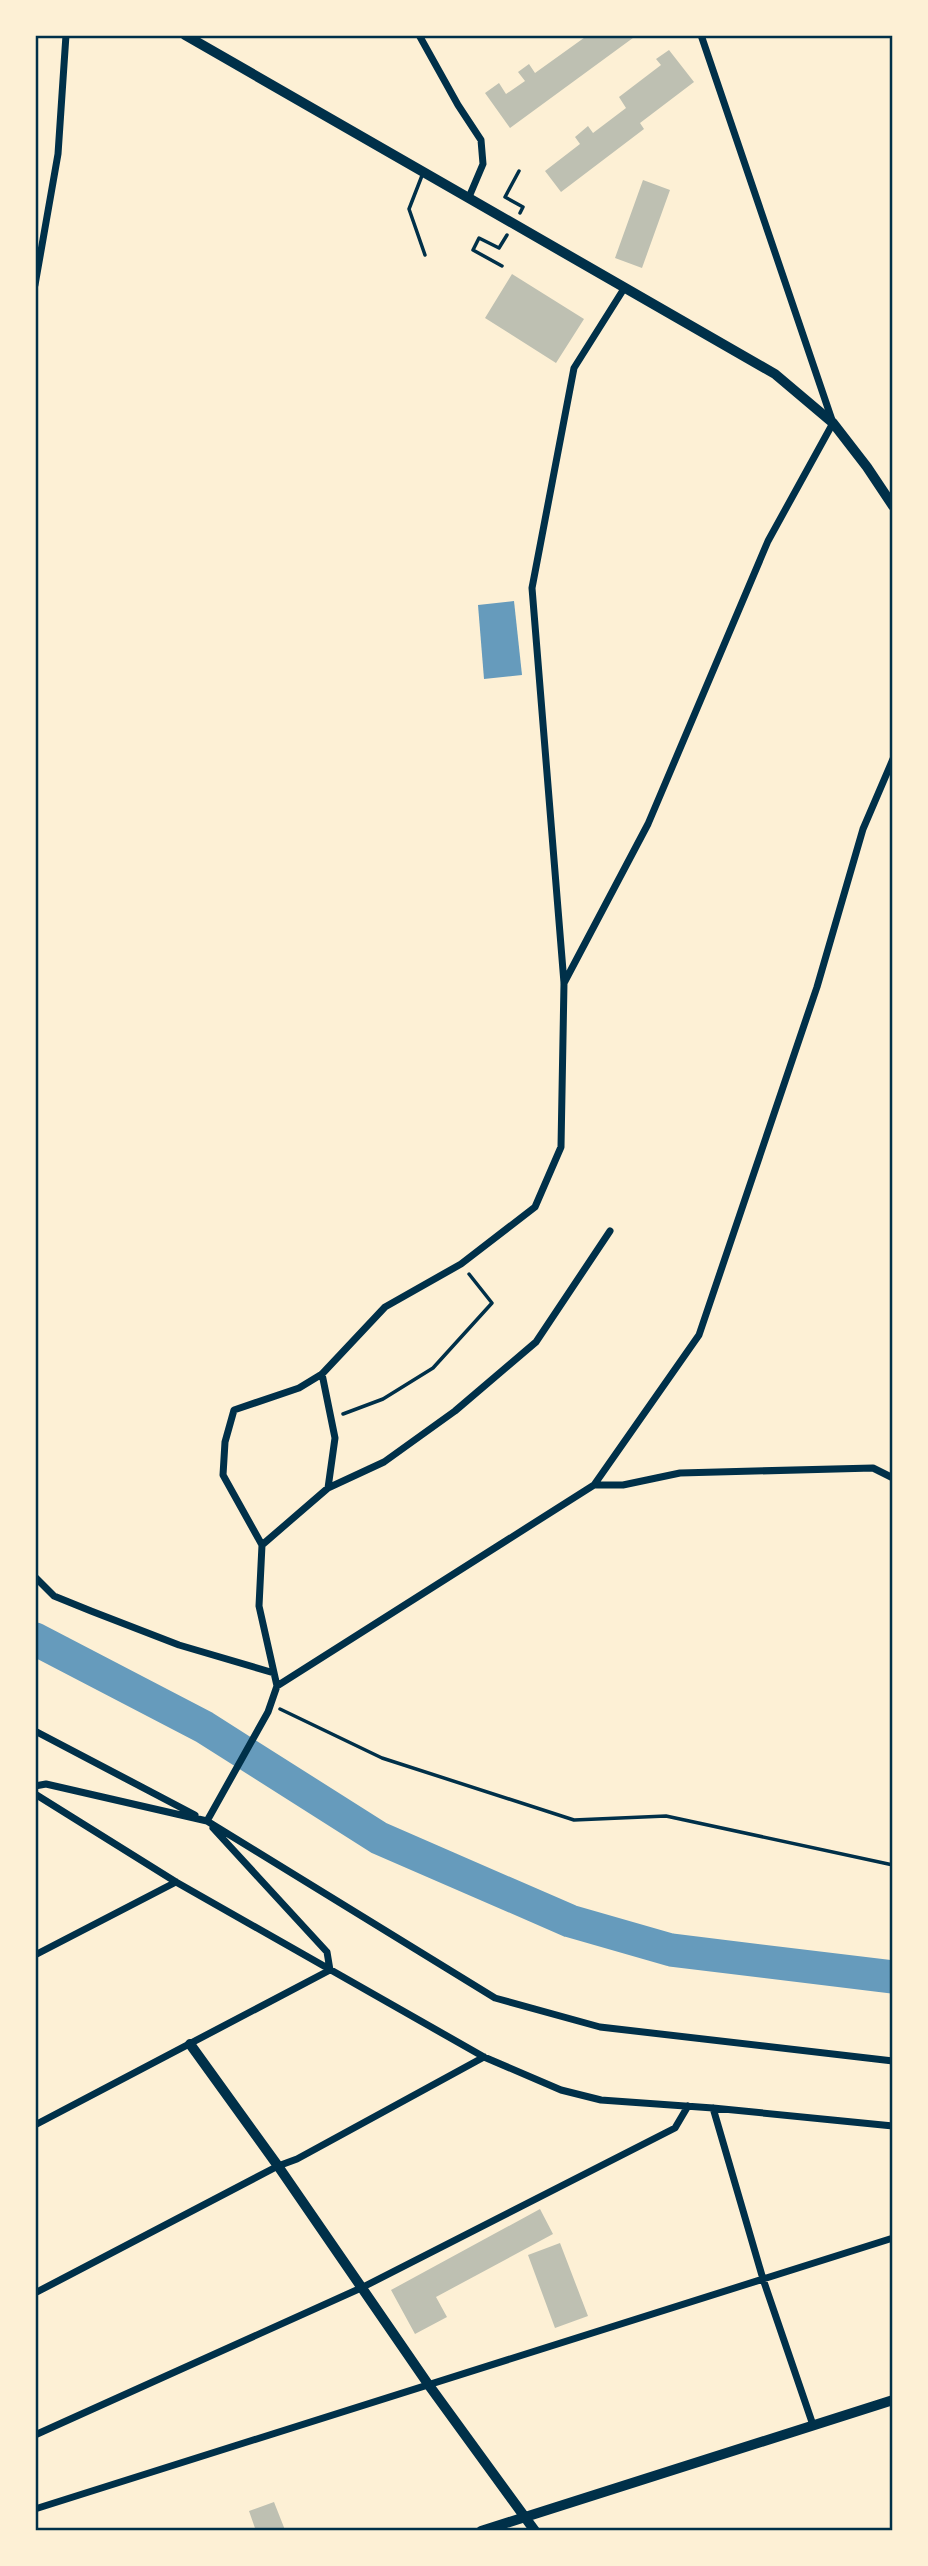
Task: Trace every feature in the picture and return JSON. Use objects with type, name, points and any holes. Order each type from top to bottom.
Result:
[{"type":"street","points":[[35,285],[58,154],[66,35]]},
{"type":"street","points":[[185,35],[775,374],[833,423],[893,506]]},
{"type":"street","points":[[419,35],[481,140],[483,164],[469,197]]},
{"type":"street","points":[[564,983],[648,824],[768,541],[833,423],[701,35]]},
{"type":"street","points":[[207,1821],[270,1709],[277,1686],[258,1606],[262,1545],[223,1475],[225,1442],[234,1410],[299,1388],[322,1374],[385,1307],[461,1264],[535,1207],[561,1147],[564,983],[532,588],[575,368],[625,287]]},
{"type":"street","points":[[277,1686],[594,1485],[699,1335],[817,987],[863,829],[893,760]]},
{"type":"street","points":[[262,1545],[328,1488],[384,1462],[455,1411],[536,1342],[610,1231]]},
{"type":"street","points":[[322,1374],[335,1438],[328,1488]]},
{"type":"street","points":[[594,1485],[622,1485],[680,1473],[873,1468],[893,1478]]},
{"type":"street","points":[[35,1577],[54,1596],[91,1611],[179,1645],[274,1673]]},
{"type":"street","points":[[35,1731],[207,1821],[495,1998],[600,2027],[893,2061]]},
{"type":"street","points":[[35,1786],[46,1784],[207,1821],[327,1952],[330,1970]]},
{"type":"street","points":[[35,1794],[176,1882],[484,2057],[561,2090],[601,2100],[893,2126]]},
{"type":"street","points":[[35,1955],[176,1882]]},
{"type":"street","points":[[35,2125],[330,1970]]},
{"type":"street","points":[[190,2044],[278,2166],[428,2384],[535,2531]]},
{"type":"street","points":[[35,2293],[278,2166],[297,2159],[484,2057]]},
{"type":"street","points":[[35,2435],[361,2288],[675,2128],[688,2106]]},
{"type":"street","points":[[713,2108],[763,2278],[813,2425]]},
{"type":"street","points":[[35,2509],[893,2238]]},
{"type":"street","points":[[481,2531],[893,2400]]},
{"type":"lane","points":[[423,173],[409,209],[425,255]]},
{"type":"path","points":[[519,171],[505,197],[523,207]]},
{"type":"path","points":[[499,248],[479,238],[473,250],[502,266]]},
{"type":"path","points":[[331,1419],[383,1399],[433,1368],[492,1303],[461,1264]]},
{"type":"path","points":[[270,1709],[382,1758],[574,1821],[666,1816],[893,1865]]},
{"type":"water","points":[[514,601],[522,675],[484,679],[478,605]]},
{"type":"building","points":[[588,35],[637,35],[510,128],[485,93],[499,83],[506,94],[525,81],[518,72],[529,64],[535,73]]},
{"type":"building","points":[[669,50],[694,82],[640,123],[644,129],[561,192],[545,171],[580,144],[575,137],[588,126],[593,133],[626,108],[619,97],[661,65],[656,59]]},
{"type":"building","points":[[643,180],[670,190],[642,268],[615,258]]},
{"type":"building","points":[[512,274],[584,319],[556,363],[485,318]]},
{"type":"building","points":[[540,2209],[553,2234],[436,2297],[447,2317],[415,2334],[391,2290]]},
{"type":"building","points":[[560,2243],[588,2316],[555,2328],[528,2255]]},
{"type":"building","points":[[274,2502],[285,2530],[256,2531],[249,2511]]},
{"type":"waterway","points":[[35,1639],[204,1727],[379,1838],[570,1921],[671,1950],[893,1977]]}]
